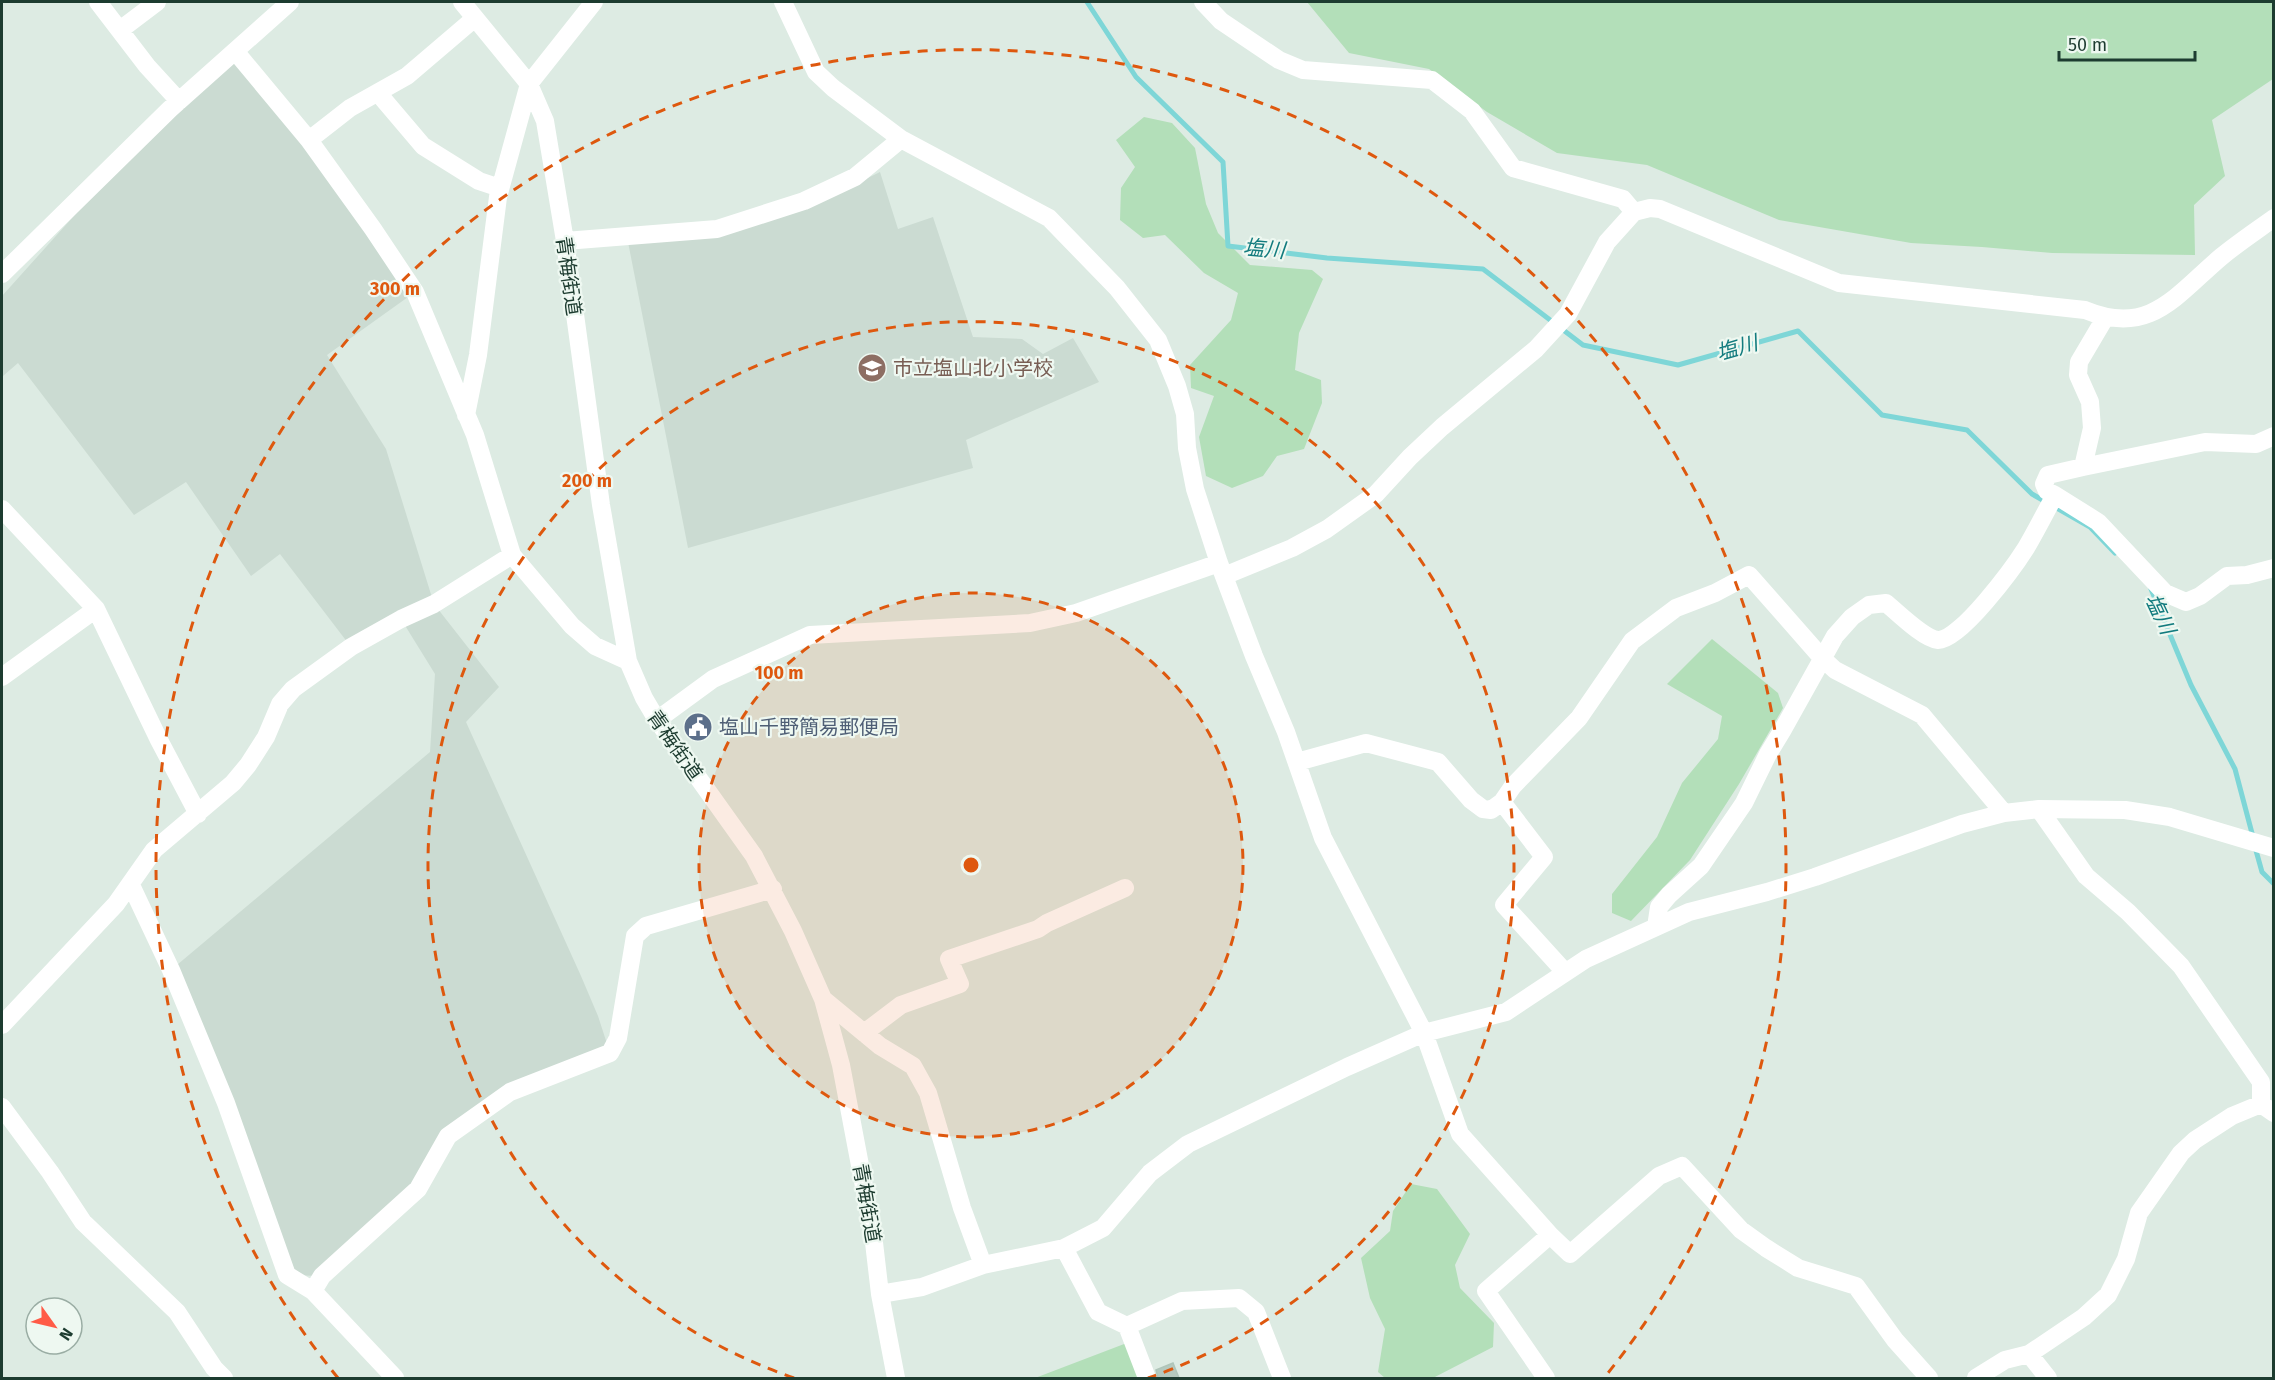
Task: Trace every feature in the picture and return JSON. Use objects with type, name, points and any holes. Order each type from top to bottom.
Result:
[{"type":"street","points":[[98,2],[147,66],[179,101]]},
{"type":"street","points":[[120,30],[157,2]]},
{"type":"street","points":[[2,274],[179,101],[290,2]]},
{"type":"street","name":"青梅街道","points":[[462,2],[529,84],[545,121],[601,505],[628,661],[644,698],[657,720],[754,856],[773,889],[823,999],[840,1065],[873,1234],[880,1294],[896,1378]]},
{"type":"street","points":[[466,415],[478,356],[500,188],[529,84],[594,2]]},
{"type":"street","points":[[783,2],[816,72],[833,88],[901,139],[1049,218],[1117,288],[1158,340],[1182,405],[1195,489],[1221,570],[1297,762],[1323,838],[1424,1033],[1460,1134],[1550,1235],[1570,1254],[1659,1176],[1682,1166],[1741,1230],[1766,1248],[1798,1268],[1856,1286],[1894,1340],[1929,1378]]},
{"type":"street","points":[[1203,2],[1221,21],[1279,60],[1303,70],[1432,80],[1472,111],[1513,168],[1623,199],[1634,212]]},
{"type":"street","points":[[309,140],[351,108],[407,76],[475,18]]},
{"type":"street","points":[[235,51],[309,140],[415,292],[466,415],[492,486],[512,555],[572,626],[595,646],[628,661]]},
{"type":"street","points":[[378,93],[423,146],[479,181],[500,188]]},
{"type":"street","points":[[564,241],[717,229],[804,201],[855,177],[901,139]]},
{"type":"street","points":[[657,720],[713,679],[810,635],[1030,623],[1076,613],[1292,548],[1328,529],[1376,494],[1442,427],[1536,349],[1568,314],[1607,242],[1634,212],[1650,208],[1660,209],[1839,283],[2085,310],[2105,318],[2124,320],[2144,316],[2169,304],[2222,256],[2274,218]]},
{"type":"street","points":[[2084,467],[2092,428],[2090,402],[2078,375],[2079,362],[2105,318]]},
{"type":"street","points":[[1656,927],[1659,907],[1701,866],[1744,802],[1822,658],[1835,636],[1852,617],[1869,605],[1886,603],[1927,637],[1938,640],[1947,638],[1961,629],[1980,610],[2025,550],[2050,504],[2044,484],[2048,475],[2205,442],[2256,444],[2274,436]]},
{"type":"street","points":[[2050,504],[2098,522],[2164,593],[2186,602],[2200,596],[2227,576],[2274,568]]},
{"type":"street","points":[[2,509],[96,609],[159,740],[198,814]]},
{"type":"street","points":[[2,1025],[116,904],[154,850],[233,783],[266,737],[280,704],[293,689],[351,647],[401,619],[434,604],[512,555]]},
{"type":"street","points":[[1297,762],[1366,743],[1438,762],[1471,800],[1483,809],[1491,810],[1502,802],[1513,786],[1579,718],[1632,641],[1676,608],[1715,593],[1749,575],[1835,670],[1922,715],[2004,813]]},
{"type":"street","points":[[2,677],[96,609]]},
{"type":"street","points":[[1502,802],[1544,857],[1504,905],[1565,972]]},
{"type":"street","points":[[1976,1378],[2005,1360],[2029,1354],[2084,1317],[2108,1295],[2126,1258],[2139,1213],[2181,1153],[2195,1140],[2232,1116],[2267,1108],[2261,1082],[2181,966],[2128,912],[2086,876],[2040,808]]},
{"type":"street","points":[[880,1294],[922,1287],[983,1265],[1064,1248],[1103,1228],[1150,1173],[1188,1144],[1347,1067],[1424,1033],[1506,1012],[1586,959],[1689,912],[1806,880],[1962,824],[2004,813],[2040,808],[2125,810],[2170,817],[2272,848]]},
{"type":"street","points":[[131,885],[171,970],[226,1103],[287,1275],[313,1291],[395,1378]]},
{"type":"street","points":[[864,1033],[901,1005],[960,984],[949,959],[1038,929],[1125,888]]},
{"type":"street","points":[[313,1291],[322,1276],[418,1189],[448,1136],[510,1092],[610,1053],[618,1038],[635,936],[646,926],[773,889]]},
{"type":"street","points":[[823,999],[880,1046],[913,1066],[928,1093],[962,1208],[983,1265]]},
{"type":"street","points":[[2,1107],[50,1172],[83,1222],[177,1312],[214,1368],[224,1378]]},
{"type":"street","points":[[1546,1378],[1486,1291],[1550,1235]]},
{"type":"street","points":[[1064,1248],[1098,1312],[1127,1326],[1147,1378]]},
{"type":"street","points":[[1127,1326],[1182,1301],[1239,1298],[1256,1312],[1282,1378]]},
{"type":"street","points":[[2029,1354],[2048,1378]]},
{"type":"shaded area","points":[[235,51],[415,292],[327,355],[386,449],[434,604],[499,687],[466,722],[581,976],[598,1016],[610,1053],[510,1092],[448,1136],[418,1189],[322,1276],[287,1275],[171,970],[430,752],[435,674],[401,619],[351,647],[280,554],[251,576],[186,482],[134,515],[18,363],[3,376],[2,373],[2,296],[170,109]]},
{"type":"shaded area","name":"市立塩山北小学校","points":[[880,172],[898,229],[933,217],[973,337],[1022,339],[1043,354],[1073,338],[1099,382],[966,440],[973,468],[688,548],[628,242],[821,201]]},
{"type":"green space","points":[[1307,2],[2273,2],[2273,79],[2212,120],[2225,176],[2194,205],[2195,255],[2052,253],[1911,243],[1779,220],[1647,165],[1557,153],[1487,112],[1429,69],[1349,53]]},
{"type":"green space","points":[[1144,117],[1172,123],[1195,148],[1206,204],[1218,233],[1250,265],[1312,270],[1323,279],[1299,333],[1295,370],[1321,380],[1322,403],[1304,449],[1277,456],[1263,476],[1232,488],[1206,476],[1199,437],[1214,396],[1191,388],[1190,365],[1231,320],[1238,293],[1204,273],[1165,235],[1143,238],[1120,220],[1121,188],[1135,167],[1116,140]]},
{"type":"green space","points":[[1712,639],[1778,693],[1783,708],[1739,784],[1690,860],[1631,921],[1612,913],[1612,894],[1657,837],[1682,783],[1718,739],[1722,716],[1667,684]]},
{"type":"green space","points":[[1411,1184],[1437,1189],[1470,1234],[1455,1265],[1460,1288],[1494,1323],[1493,1347],[1433,1378],[1385,1378],[1378,1372],[1385,1329],[1370,1298],[1361,1258],[1390,1231],[1393,1211]]},
{"type":"green space","points":[[1132,1341],[1147,1378],[1035,1378]]},
{"type":"building","points":[[1173,1363],[1179,1378],[1158,1378],[1156,1370]]},
{"type":"waterway","name":"塩川","points":[[1087,2],[1136,77],[1223,162],[1228,246],[1327,258],[1483,269],[1583,345],[1678,365],[1798,331],[1882,415],[1967,430],[2032,494],[2090,527],[2115,553]]},
{"type":"waterway","name":"塩川","points":[[2151,589],[2191,685],[2235,769],[2253,837]]},
{"type":"waterway","name":"塩川","points":[[2255,847],[2262,872],[2274,884]]},
{"type":"place","name":"市立塩山北小学校","points":[[872,368]]},
{"type":"place","name":"塩山千野簡易郵便局","points":[[698,727]]}]
